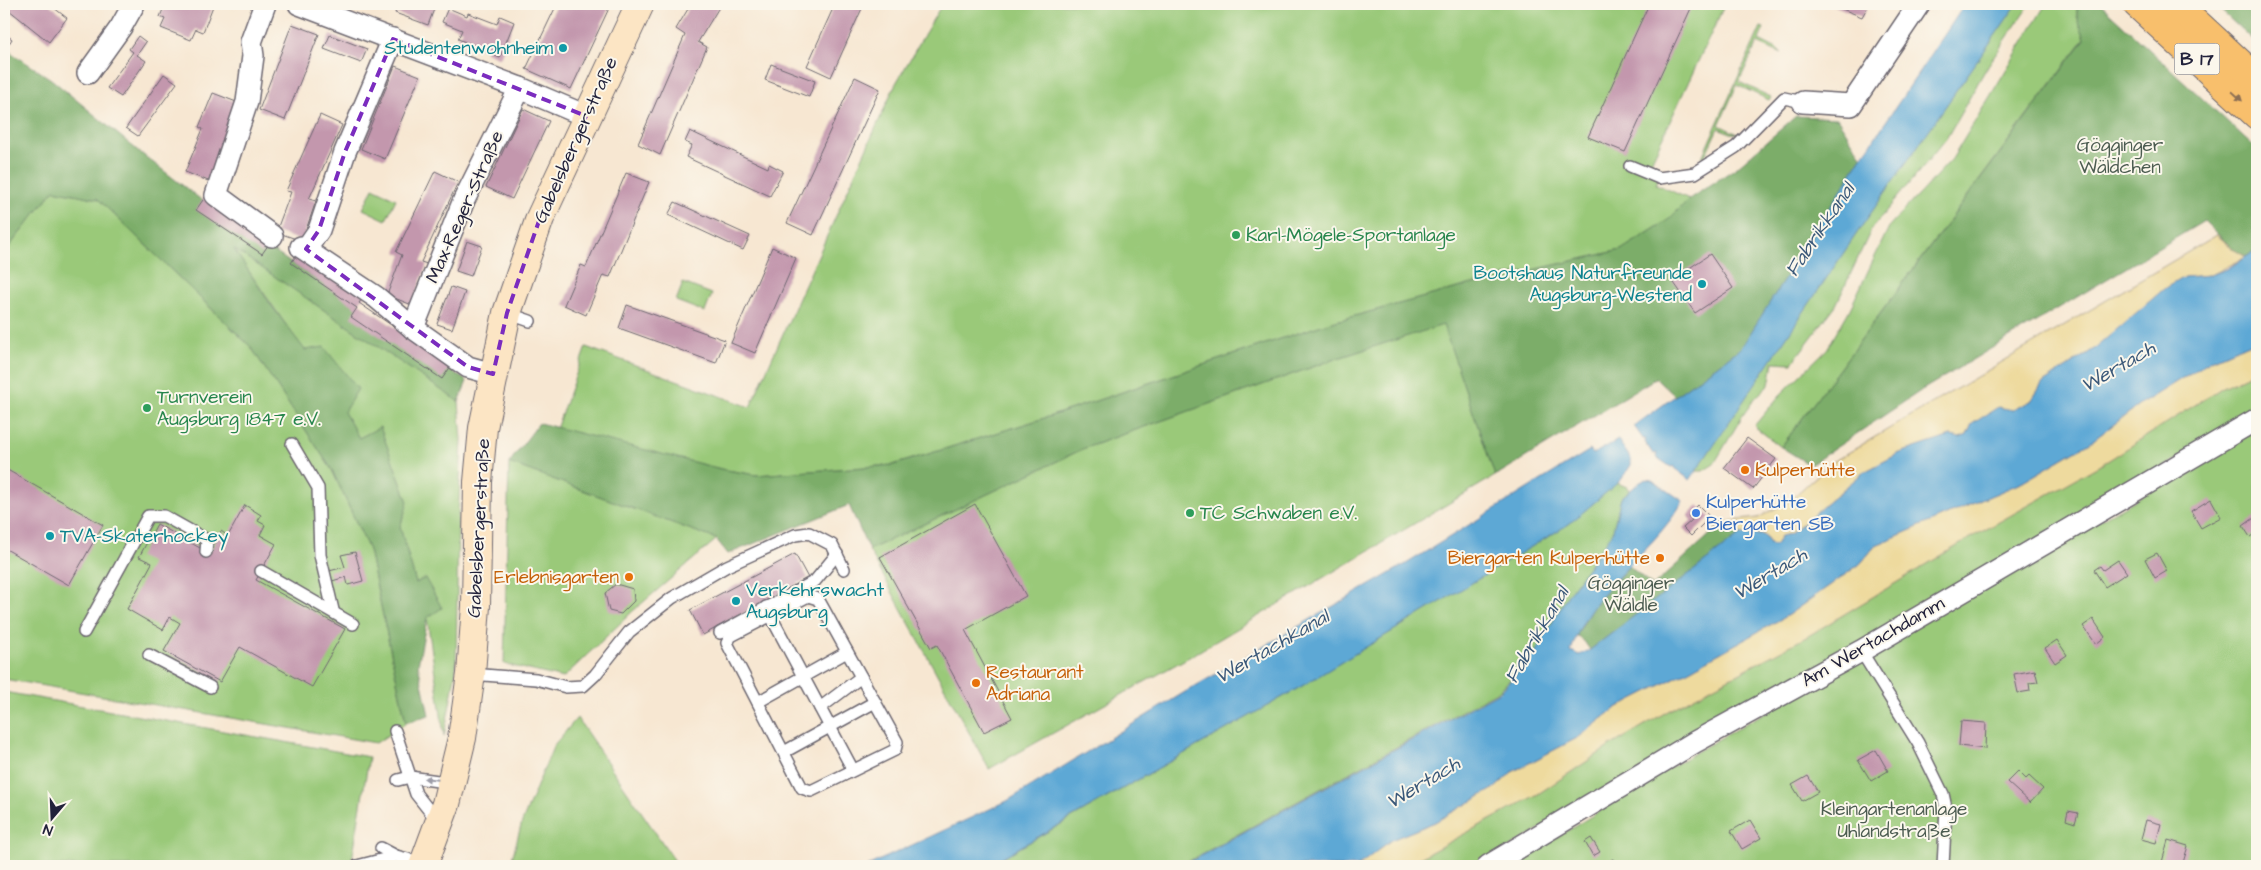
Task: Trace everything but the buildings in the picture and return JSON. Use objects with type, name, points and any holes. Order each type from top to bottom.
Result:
[{"type":"highway","name":"B 17","points":[[2137,4],[2257,115]]},
{"type":"highway","name":"B 17","points":[[2176,4],[2257,79]]},
{"type":"street","points":[[88,73],[121,27],[134,4]]},
{"type":"street","points":[[265,4],[251,42],[253,56],[247,102],[216,195],[272,236]]},
{"type":"street","points":[[299,4],[520,88],[586,116]]},
{"type":"street","name":"Gabelsbergerstraße","points":[[416,863],[439,823],[452,783],[462,738],[471,674],[476,606],[478,482],[493,374],[518,317],[540,218],[586,116],[640,4]]},
{"type":"street","points":[[1803,102],[1851,105],[1919,4]]},
{"type":"street","points":[[393,39],[345,152],[319,230],[304,248],[376,297],[413,328],[468,367],[493,374]]},
{"type":"street","name":"Max-Reger-Straße","points":[[413,328],[464,200],[520,88]]},
{"type":"street","name":"Am Wertachdamm","points":[[1488,866],[1695,742],[1861,651],[2257,419]]},
{"type":"lane","points":[[1630,166],[1659,178],[1695,173],[1736,147],[1784,98],[1803,102]]},
{"type":"lane","points":[[292,444],[318,488],[320,555],[332,610]]},
{"type":"lane","points":[[84,632],[148,516],[164,516],[207,540],[206,552]]},
{"type":"lane","points":[[471,674],[536,679],[566,687],[583,686],[595,675],[629,632],[672,598],[727,566],[794,535],[808,533],[832,544],[844,569]]},
{"type":"lane","points":[[720,632],[768,611],[808,596],[818,599],[897,742],[894,750],[811,791],[802,788],[727,643],[730,636],[768,611],[815,581],[837,554]]},
{"type":"lane","points":[[261,571],[332,610],[353,624]]},
{"type":"lane","points":[[768,611],[853,770]]},
{"type":"lane","points":[[1861,651],[1918,743],[1943,794],[1946,808],[1943,866]]},
{"type":"lane","points":[[758,702],[847,652]]},
{"type":"lane","points":[[149,655],[210,687]]},
{"type":"lane","points":[[820,708],[861,677]]},
{"type":"lane","points":[[784,752],[875,702]]},
{"type":"lane","points":[[394,731],[404,779],[439,823]]},
{"type":"lane","points":[[404,779],[452,783]]},
{"type":"lane","points":[[381,848],[416,863]]},
{"type":"lane","points":[[357,866],[396,856]]},
{"type":"highlighted area","points":[[393,39],[586,116],[540,218],[507,313],[493,374],[468,367],[306,249],[319,230],[345,152]]},
{"type":"green space","name":"Karl-Mögele-Sportanlage","points":[[942,4],[1725,4],[1650,164],[1663,169],[1656,184],[1689,199],[1668,220],[1621,250],[1480,282],[1325,324],[1051,416],[893,465],[756,475],[721,469],[556,429],[586,347],[750,407],[895,85]]},
{"type":"green space","points":[[2017,4],[2030,4],[1987,67],[1946,139],[1872,228],[1836,305],[1792,363],[1773,362],[1769,385],[1756,397],[1743,415],[1714,464],[1703,471],[1696,471],[1857,233]]},
{"type":"green space","points":[[2046,4],[2077,4],[2077,16],[2085,38],[1781,447],[1754,426],[1780,395],[1827,349],[1849,311],[1890,225],[1952,159]]},
{"type":"green space","name":"Gögginger Wäldchen","points":[[2077,4],[2100,4],[2257,149],[2257,250],[2246,257],[2233,249],[2204,221],[1922,390],[1810,465],[1781,447],[2085,39],[2077,16]]},
{"type":"green space","points":[[2214,4],[2257,4],[2257,44]]},
{"type":"green space","points":[[1761,27],[1764,28],[1759,40],[1777,49],[1782,54],[1757,43],[1739,82],[1771,97],[1769,100],[1737,85],[1719,125],[1738,134],[1718,128],[1704,158],[1702,157]]},
{"type":"green space","points":[[4,48],[51,79],[142,154],[230,222],[467,381],[459,402],[234,249],[271,305],[305,350],[324,347],[358,389],[344,412],[359,438],[380,427],[408,502],[400,527],[416,583],[425,578],[442,608],[427,618],[418,665],[429,715],[406,723],[369,550],[332,470],[251,347],[98,199],[54,190],[4,253]]},
{"type":"green space","points":[[1796,116],[1837,118],[1862,157],[1741,348],[1675,396],[1656,378],[1495,476],[1443,325],[1338,358],[1085,448],[869,550],[849,505],[728,554],[716,539],[509,463],[539,423],[721,469],[756,475],[893,465],[1051,416],[1325,324],[1480,282],[1621,250],[1668,220],[1689,199],[1736,168]]},
{"type":"green space","points":[[373,188],[396,199],[386,220],[363,209]]},
{"type":"green space","name":"Turnverein Augsburg 1847 e.V.","points":[[54,190],[98,199],[251,347],[332,470],[369,550],[406,723],[376,743],[4,679],[4,253]]},
{"type":"green space","points":[[233,248],[459,402],[462,440],[458,519],[456,671],[444,736],[427,618],[425,578],[416,583],[400,527],[408,502],[380,428],[359,438],[314,366]]},
{"type":"green space","points":[[683,283],[712,294],[705,312],[676,301]]},
{"type":"green space","name":"TC Schwaben e.V.","points":[[1443,324],[1495,476],[1191,656],[989,769],[869,550],[1085,448],[1338,358]]},
{"type":"green space","points":[[2257,371],[2257,412],[1477,866],[1405,866],[1538,794],[1610,746],[1668,711],[1808,636],[1967,540],[2109,460],[2223,387]]},
{"type":"green space","name":"Kleingartenanlage Uhlandstraße","points":[[2257,430],[2257,866],[1510,866],[1691,755]]},
{"type":"green space","points":[[509,463],[717,539],[633,611],[563,678],[504,664]]},
{"type":"green space","points":[[1617,483],[1627,487],[1629,491],[1621,498],[1612,534],[1569,593],[1535,653],[1500,690],[1180,866],[988,866],[1302,686],[1569,524]]},
{"type":"green space","name":"Gögginger Wäldle","points":[[1724,522],[1741,534],[1590,650],[1584,641],[1576,636],[1592,608],[1629,566],[1653,586]]},
{"type":"green space","points":[[4,692],[369,757],[351,866],[4,866]]},
{"type":"green space","points":[[577,718],[677,866],[510,866],[522,822],[554,745]]},
{"type":"sand","points":[[2217,235],[2246,257],[2211,275],[2184,277],[2094,349],[2043,383],[2031,401],[2013,410],[1972,424],[1967,435],[1960,438],[1951,436],[1900,453],[1864,472],[1790,534],[1781,536],[1776,545],[1771,545],[1764,535],[1741,534],[1724,522],[1758,518],[1789,501],[1831,463]]},
{"type":"sand","points":[[2257,340],[2257,371],[2223,387],[2109,460],[1967,540],[1808,636],[1668,711],[1610,746],[1538,794],[1405,866],[1358,866],[1391,840],[1435,822],[1495,788],[1512,772],[1579,737],[1616,708],[1684,673],[1788,615],[1860,564],[1876,545],[2023,482],[2092,441],[2138,406],[2211,360]]},
{"type":"water","name":"Fabrikkanal","points":[[1965,4],[2017,4],[1857,233],[1690,480],[1674,468],[1674,466],[1671,467],[1656,457],[1657,453],[1653,454],[1645,442],[1646,439],[1643,439],[1634,426],[1741,348],[1862,157]]},
{"type":"water","name":"Wertach","points":[[2257,250],[2257,340],[2211,360],[2138,406],[2092,441],[2023,482],[1876,545],[1860,564],[1788,615],[1684,673],[1616,708],[1579,737],[1512,772],[1495,788],[1435,822],[1391,840],[1358,866],[1182,866],[1501,691],[1535,653],[1569,593],[1612,534],[1621,498],[1639,483],[1646,479],[1652,480],[1683,501],[1655,538],[1592,609],[1580,629],[1571,651],[1579,655],[1590,650],[1741,534],[1764,535],[1771,545],[1776,545],[1781,536],[1790,534],[1864,472],[1900,453],[1951,436],[1960,438],[1967,435],[1972,424],[1998,407],[2013,410],[2031,401],[2043,383],[2094,349],[2165,288],[2184,277],[2211,275],[2227,269]]},
{"type":"water","name":"Wertachkanal","points":[[1618,440],[1631,459],[1631,465],[1621,480],[1569,524],[1302,686],[987,866],[867,866],[1007,801],[1185,692],[1406,564],[1590,450],[1593,454]]},
{"type":"place","name":"Studentenwohnheim","points":[[563,48]]},
{"type":"place","name":"Karl-Mögele-Sportanlage","points":[[1236,235]]},
{"type":"place","name":"Bootshaus Naturfreunde Augsburg-Westend","points":[[1702,284]]},
{"type":"place","name":"Turnverein Augsburg 1847 e.V.","points":[[147,408]]},
{"type":"place","name":"Kulperhütte","points":[[1745,470]]},
{"type":"place","name":"TC Schwaben e.V.","points":[[1190,513]]},
{"type":"place","name":"Kulperhütte Biergarten SB","points":[[1696,513]]},
{"type":"place","name":"TVA-Skaterhockey","points":[[50,536]]},
{"type":"place","name":"Biergarten Kulperhütte","points":[[1660,558]]},
{"type":"place","name":"Erlebnisgarten","points":[[629,577]]},
{"type":"place","name":"Verkehrswacht Augsburg","points":[[736,601]]},
{"type":"place","name":"Restaurant Adriana","points":[[976,683]]}]
